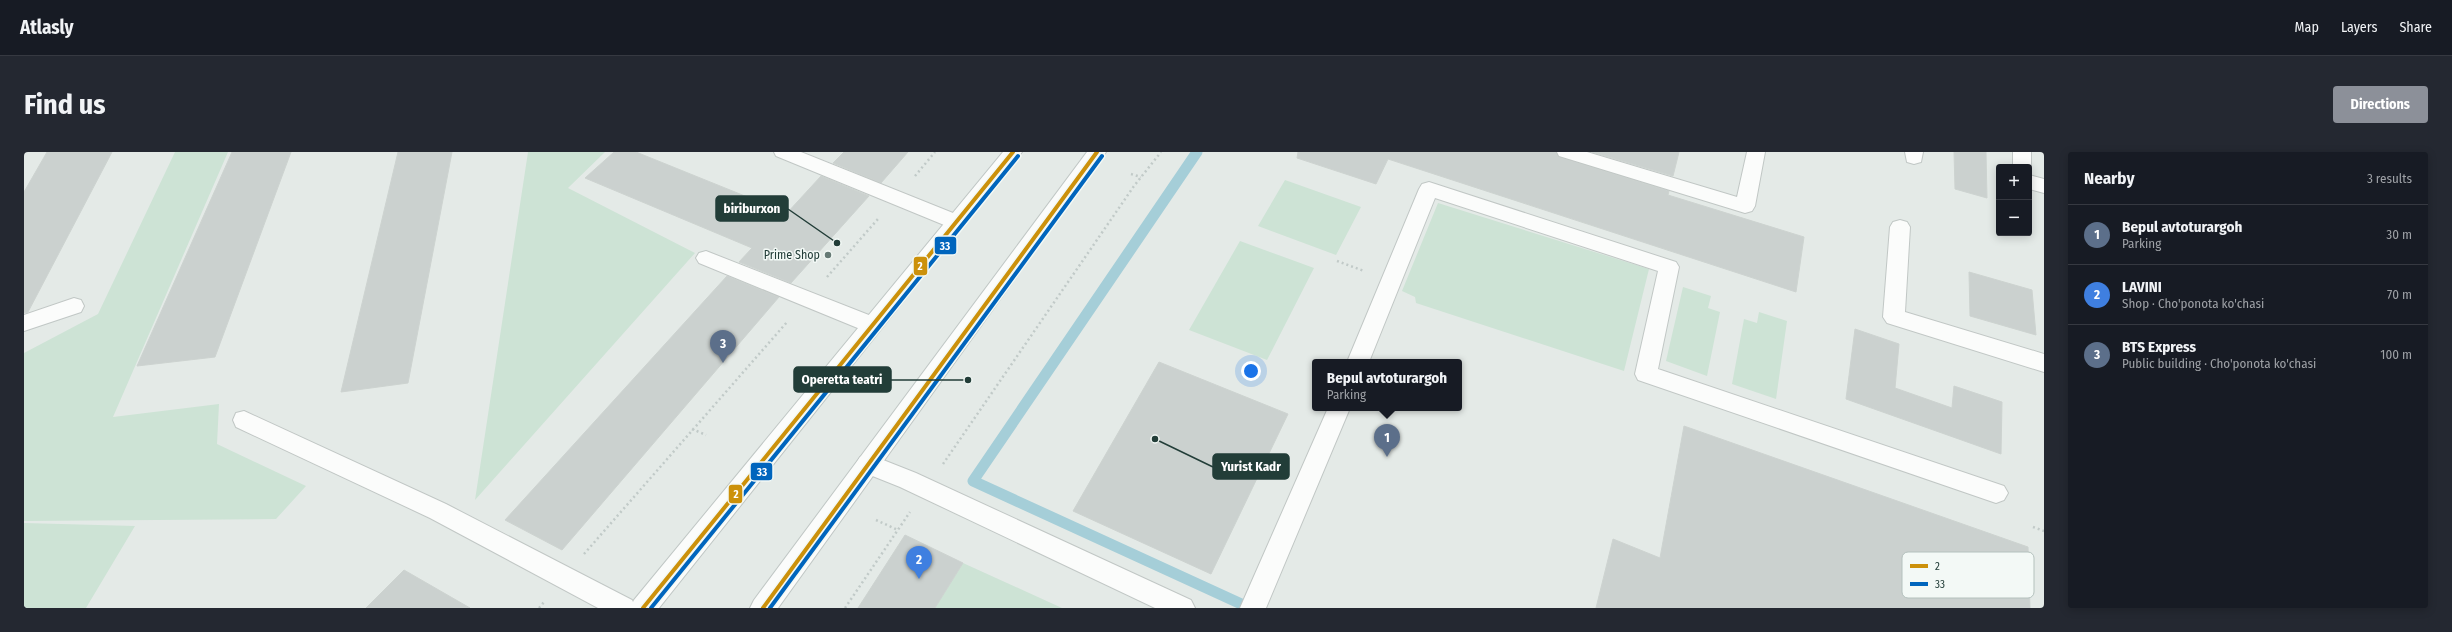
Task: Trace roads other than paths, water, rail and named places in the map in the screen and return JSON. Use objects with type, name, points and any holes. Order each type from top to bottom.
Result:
[{"type":"main road","points":[[783,152],[956,222]]},
{"type":"main road","points":[[643,608],[1013,152]]},
{"type":"main road","points":[[763,608],[1097,152]]},
{"type":"main road","points":[[1566,152],[1745,206],[1756,152]]},
{"type":"main road","points":[[2022,152],[2022,164]]},
{"type":"main road","points":[[2032,183],[2044,186]]},
{"type":"main road","points":[[1359,359],[1429,189],[1670,267],[1646,374],[1996,493]]},
{"type":"main road","points":[[1900,227],[1894,317],[2044,363]]},
{"type":"main road","points":[[706,258],[872,325]]},
{"type":"main road","points":[[24,323],[74,306]]},
{"type":"main road","points":[[1255,604],[1338,411]]},
{"type":"main road","points":[[244,420],[438,510],[623,608]]},
{"type":"main road","points":[[868,464],[926,488],[1182,608]]},
{"type":"waterway","points":[[1197,152],[973,481],[1250,608]]},
{"type":"place","name":"biriburxon","points":[[837,243]]},
{"type":"place","name":"Prime Shop","points":[[828,255]]},
{"type":"place","name":"BTS Express","points":[[723,363]]},
{"type":"place","name":"Operetta teatri","points":[[968,380]]},
{"type":"place","name":"Yurist Kadr","points":[[1155,439]]},
{"type":"place","name":"Bepul avtoturargoh","points":[[1387,457]]},
{"type":"place","name":"LAVINI","points":[[919,579]]}]
